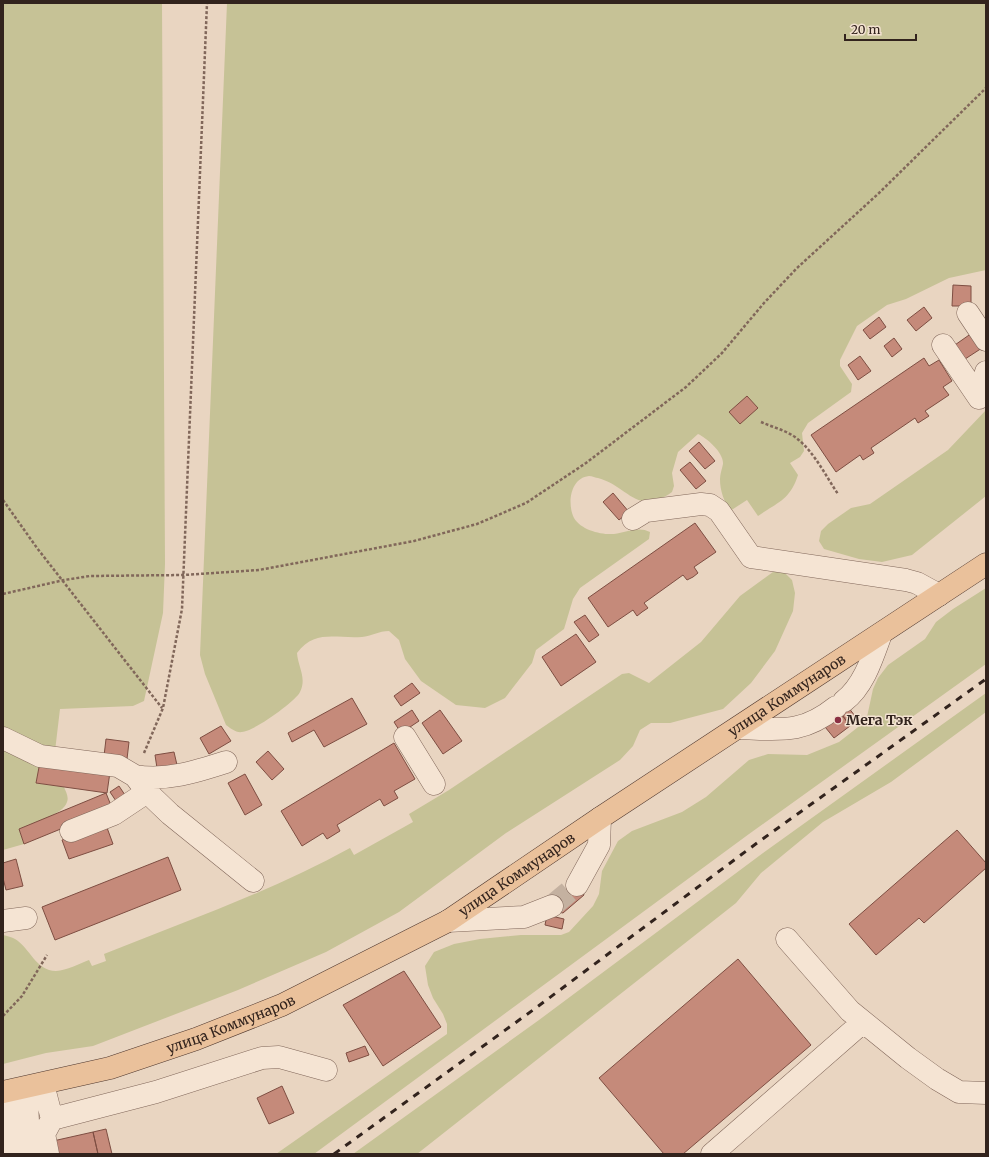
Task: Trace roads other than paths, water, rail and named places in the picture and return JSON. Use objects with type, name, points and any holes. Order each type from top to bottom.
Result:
[{"type":"main road","name":"улица Коммунаров","points":[[20,1089],[110,1068],[196,1039],[282,1005],[448,921],[600,818],[986,564]]},
{"type":"lane","points":[[968,313],[986,340]]},
{"type":"lane","points":[[943,345],[979,398],[986,372]]},
{"type":"lane","points":[[632,519],[646,511],[701,504],[710,505],[719,511],[751,557],[906,580],[917,583],[939,595]]},
{"type":"lane","points":[[738,728],[798,728],[818,720],[840,704],[854,691],[870,664],[881,634]]},
{"type":"lane","points":[[405,737],[434,784]]},
{"type":"lane","points":[[3,738],[36,755],[118,766],[141,784],[170,814],[253,881]]},
{"type":"lane","points":[[71,831],[117,812],[141,784],[153,779],[174,777],[226,762]]},
{"type":"lane","points":[[577,884],[599,845],[600,818]]},
{"type":"lane","points":[[448,921],[524,917],[552,906]]},
{"type":"lane","points":[[3,921],[26,918]]},
{"type":"lane","points":[[788,939],[863,1022],[942,1082],[959,1092],[986,1094]]},
{"type":"lane","points":[[712,1154],[863,1022]]},
{"type":"lane","points":[[48,1154],[44,1134],[52,1119],[156,1092],[262,1058],[279,1058],[326,1070]]},
{"type":"lane","points":[[20,1089],[52,1119]]},
{"type":"lane","points":[[15,1154],[20,1089]]},
{"type":"lane","points":[[20,1089],[30,1154]]},
{"type":"tunnel","points":[[552,906],[577,885]]},
{"type":"railway","points":[[334,1154],[533,1010],[757,843],[986,679]]},
{"type":"place","name":"Мега Тэк","points":[[838,720]]}]
